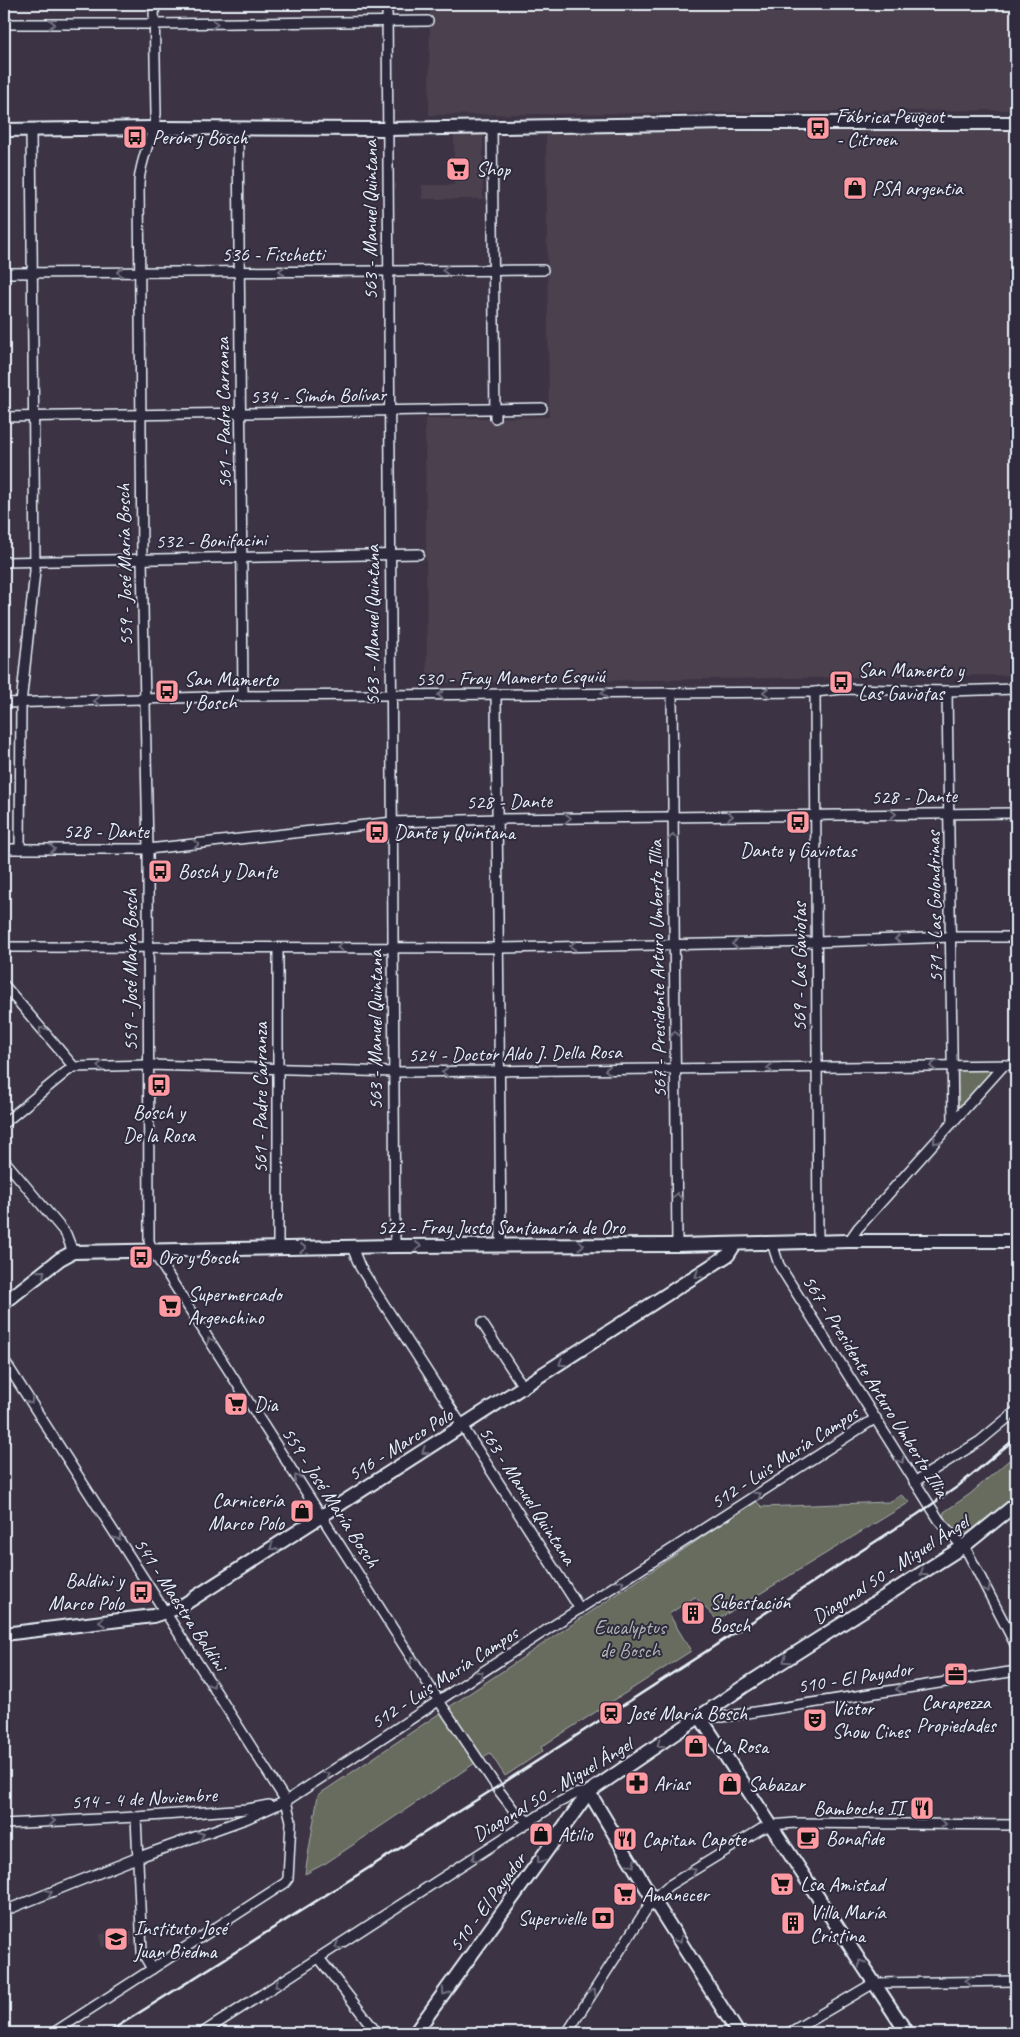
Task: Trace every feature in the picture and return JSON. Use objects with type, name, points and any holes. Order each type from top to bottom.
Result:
[{"type":"street","name":"559 - José María Bosch","points":[[154,4],[156,114],[154,128],[139,176],[142,558],[148,849],[149,1241],[152,1250],[439,1701],[500,1792],[516,1813],[530,1822]]},
{"type":"street","name":"563 - Manuel Quintana","points":[[387,4],[395,1246]]},
{"type":"street","points":[[4,24],[387,23],[428,21]]},
{"type":"street","points":[[4,130],[154,128],[388,129],[732,123],[1016,123]]},
{"type":"street","points":[[492,126],[494,413]]},
{"type":"street","name":"561 - Padre Carranza","points":[[238,129],[243,696]]},
{"type":"street","points":[[20,849],[21,704],[35,560],[31,130]]},
{"type":"street","name":"536 - Fischetti","points":[[4,273],[543,270]]},
{"type":"street","name":"534 - Simón Bolívar","points":[[4,417],[390,412],[494,413],[542,408]]},
{"type":"street","name":"532 - Bonifacini","points":[[4,562],[420,554]]},
{"type":"street","name":"530 - Fray Mamerto Esquiú","points":[[4,703],[243,696],[815,692],[843,689],[947,691],[1016,689]]},
{"type":"street","name":"571 - Las Golondrinas","points":[[947,691],[952,936],[953,1122]]},
{"type":"street","name":"569 - Las Gaviotas","points":[[815,692],[818,1242]]},
{"type":"street","name":"567 - Presidente Arturo Umberto Illia","points":[[672,693],[677,1245]]},
{"type":"street","points":[[496,695],[501,1245]]},
{"type":"street","name":"528 - Dante","points":[[4,849],[148,849],[393,822],[1016,813]]},
{"type":"street","points":[[4,947],[498,948],[816,942],[952,936],[1016,937]]},
{"type":"street","name":"561 - Padre Carranza","points":[[278,948],[278,1248]]},
{"type":"street","points":[[4,985],[74,1067],[4,1123]]},
{"type":"street","name":"524 - Doctor Aldo J. Della Rosa","points":[[74,1067],[149,1065],[394,1072],[499,1072],[1016,1065]]},
{"type":"street","points":[[849,1241],[858,1228],[1004,1065]]},
{"type":"street","points":[[4,1160],[66,1234],[73,1252]]},
{"type":"street","name":"522 - Fray Justo Santamaría de Oro","points":[[4,1303],[60,1258],[73,1252],[395,1246],[1016,1241]]},
{"type":"street","name":"567 - Presidente Arturo Umberto Illia","points":[[772,1243],[779,1265],[876,1418],[914,1482],[944,1526],[964,1546],[1016,1646]]},
{"type":"street","name":"516 - Marco Polo","points":[[4,1634],[167,1613],[180,1608],[728,1255],[735,1244]]},
{"type":"street","name":"563 - Manuel Quintana","points":[[352,1248],[360,1267],[580,1609]]},
{"type":"street","points":[[482,1323],[524,1388]]},
{"type":"street","name":"541 - Maestra Baldini","points":[[4,1360],[286,1801],[291,1822],[288,1879],[152,1969]]},
{"type":"street","points":[[914,1482],[980,1441],[1016,1411]]},
{"type":"street","name":"512 - Luis María Campos","points":[[4,1911],[139,1857],[248,1818],[286,1801],[876,1418]]},
{"type":"street","name":"Diagonal 50 - Miguel Ángel","points":[[202,2033],[568,1798],[589,1792],[700,1716],[964,1546],[1015,1506]]},
{"type":"street","name":"510 - El Payador","points":[[700,1716],[722,1717],[1016,1671]]},
{"type":"street","points":[[700,1716],[907,2033]]},
{"type":"street","points":[[589,1792],[653,1899],[738,2033]]},
{"type":"street","name":"510 - El Payador","points":[[415,2033],[589,1792]]},
{"type":"street","name":"514 - 4 de Noviembre","points":[[4,1824],[247,1809],[286,1801]]},
{"type":"street","points":[[53,2033],[152,1969],[142,1952],[136,1817]]},
{"type":"street","points":[[567,2033],[653,1899],[668,1886],[761,1829],[772,1825],[794,1823],[1016,1825]]},
{"type":"street","points":[[319,1958],[377,2033]]},
{"type":"street","points":[[789,2033],[874,1983],[1016,1981]]},
{"type":"shaded area","points":[[430,4],[1016,4],[1016,110],[429,115]]},
{"type":"shaded area","points":[[1016,130],[1016,675],[427,683],[425,419],[549,417],[546,133]]},
{"type":"shaded area","points":[[454,135],[483,135],[483,199],[422,199],[422,185],[454,185]]},
{"type":"shaded area","name":"Instituto José Juan Biedma","points":[[132,1931],[132,1945],[101,1947],[100,1934]]},
{"type":"green space","points":[[996,1067],[956,1110],[958,1068]]},
{"type":"green space","points":[[1016,1454],[1016,1496],[965,1538],[959,1536],[943,1519],[944,1512],[970,1494]]},
{"type":"green space","name":"Eucalyptus de Bosch","points":[[901,1495],[910,1502],[717,1620],[695,1597],[669,1614],[691,1651],[541,1747],[543,1751],[505,1776],[490,1753],[326,1863],[305,1874],[318,1795],[756,1501],[762,1507],[889,1502]]},
{"type":"railway","points":[[107,2033],[497,1787],[918,1514],[957,1487],[1016,1438]]},
{"type":"place","name":"Fábrica Peugeot - Citroen","points":[[818,128]]},
{"type":"place","name":"Perón y Bosch","points":[[135,137]]},
{"type":"place","name":"Shop","points":[[458,169]]},
{"type":"place","name":"PSA argentia","points":[[855,188]]},
{"type":"place","name":"San Mamerto y Las Gaviotas","points":[[841,682]]},
{"type":"place","name":"San Mamerto y Bosch","points":[[167,691]]},
{"type":"place","name":"Dante y Gaviotas","points":[[798,822]]},
{"type":"place","name":"Dante y Quintana","points":[[377,832]]},
{"type":"place","name":"Bosch y Dante","points":[[160,871]]},
{"type":"place","name":"Bosch y De la Rosa","points":[[159,1085]]},
{"type":"place","name":"Oro y Bosch","points":[[141,1257]]},
{"type":"place","name":"Supermercado Argenchino","points":[[170,1306]]},
{"type":"place","name":"Dia","points":[[236,1404]]},
{"type":"place","name":"Carnicería Marco Polo","points":[[302,1511]]},
{"type":"place","name":"Baldini y Marco Polo","points":[[141,1592]]},
{"type":"place","name":"Subestación Bosch","points":[[693,1613]]},
{"type":"place","name":"Carapezza Propiedades","points":[[956,1674]]},
{"type":"place","name":"José María Bosch","points":[[611,1713]]},
{"type":"place","name":"Victor Show Cines","points":[[815,1720]]},
{"type":"place","name":"La Rosa","points":[[696,1746]]},
{"type":"place","name":"Arias","points":[[637,1783]]},
{"type":"place","name":"Sabazar","points":[[730,1784]]},
{"type":"place","name":"Bamboche II","points":[[922,1808]]},
{"type":"place","name":"Atilio","points":[[541,1834]]},
{"type":"place","name":"Bonafide","points":[[808,1838]]},
{"type":"place","name":"Capitan Capote","points":[[625,1839]]},
{"type":"place","name":"Lsa Amistad","points":[[782,1884]]},
{"type":"place","name":"Amanecer","points":[[625,1894]]},
{"type":"place","name":"Supervielle","points":[[603,1918]]},
{"type":"place","name":"Villa María Cristina","points":[[793,1923]]},
{"type":"place","name":"Instituto José Juan Biedma","points":[[116,1939]]}]
